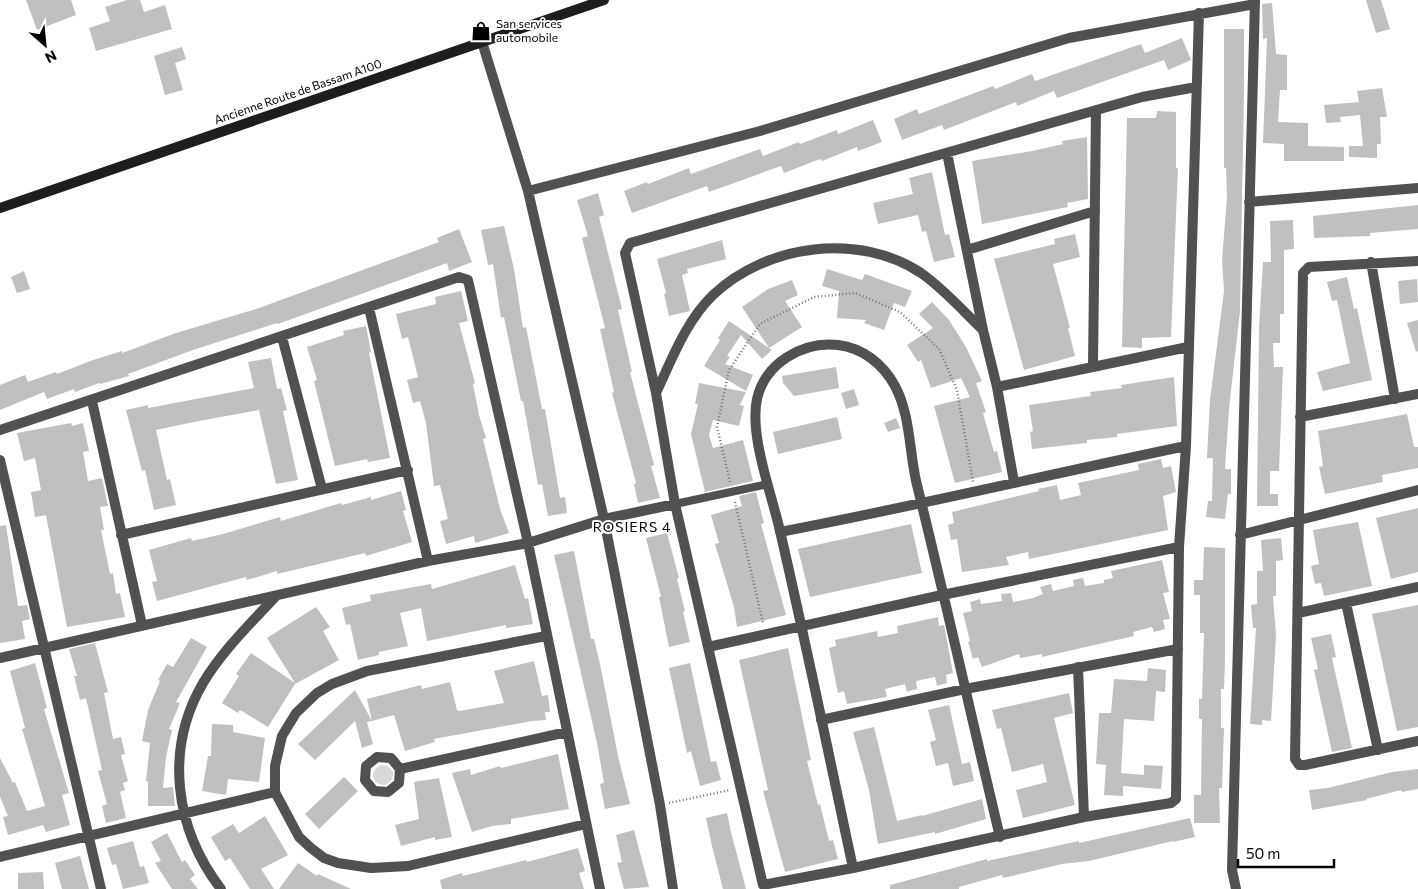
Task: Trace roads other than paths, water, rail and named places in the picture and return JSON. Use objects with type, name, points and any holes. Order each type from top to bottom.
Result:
[{"type":"main road","name":"Ancienne Route de Bassam A100","points":[[0,208],[482,42],[591,2],[604,0]]},
{"type":"street","points":[[528,190],[760,131],[1068,38],[1255,2],[1232,870],[1236,889]]},
{"type":"street","points":[[1196,87],[1142,97],[630,243],[625,253],[656,393],[675,504],[763,884],[854,868],[1084,817],[1171,803],[1176,799],[1180,547],[1186,446],[1199,13]]},
{"type":"street","points":[[482,42],[528,190],[604,519],[660,804],[673,889]]},
{"type":"street","points":[[1093,366],[1096,110]]},
{"type":"street","points":[[947,153],[983,330],[998,387],[1014,482]]},
{"type":"street","points":[[1249,202],[1418,188]]},
{"type":"street","points":[[967,250],[1095,211]]},
{"type":"street","points":[[656,393],[685,332],[713,295],[754,267],[794,253],[836,247],[864,250],[908,265],[937,286],[983,330]]},
{"type":"street","points":[[1418,261],[1309,266],[1303,272],[1297,762],[1305,765],[1418,742]]},
{"type":"street","points":[[1371,262],[1395,399]]},
{"type":"street","points":[[0,430],[92,401],[460,277],[468,280],[528,543],[600,889]]},
{"type":"street","points":[[369,308],[428,561]]},
{"type":"street","points":[[282,337],[322,489]]},
{"type":"street","points":[[854,868],[780,532],[754,429],[759,390],[775,367],[796,351],[829,344],[847,346],[864,353],[878,364],[896,389],[906,422],[942,595],[1000,837]]},
{"type":"street","points":[[998,387],[1188,347]]},
{"type":"street","points":[[1300,417],[1418,394]]},
{"type":"street","points":[[92,401],[142,625]]},
{"type":"street","points":[[780,532],[922,504],[1014,482],[1186,446]]},
{"type":"street","points":[[0,460],[101,889]]},
{"type":"street","points":[[121,535],[408,470]]},
{"type":"street","points":[[1240,535],[1418,490]]},
{"type":"street","points":[[0,658],[428,561],[528,543],[604,519],[675,504]]},
{"type":"street","points":[[708,647],[942,595],[1180,547]]},
{"type":"street","points":[[1298,613],[1418,587]]},
{"type":"street","points":[[221,889],[203,861],[183,814],[180,744],[188,715],[204,683],[228,650],[277,596]]},
{"type":"street","points":[[1346,602],[1378,750]]},
{"type":"street","points":[[546,636],[367,671],[332,684],[300,708],[282,736],[275,766],[275,792],[300,837],[311,848],[324,858],[338,863],[371,868],[408,866],[586,824]]},
{"type":"street","points":[[821,720],[965,689],[1178,649]]},
{"type":"street","points":[[1078,667],[1084,817]]},
{"type":"street","points":[[400,769],[567,732]]},
{"type":"street","points":[[0,857],[88,834],[275,792]]},
{"type":"lane","points":[[675,504],[768,484]]},
{"type":"place","name":"San services automobile","points":[[481,31]]},
{"type":"district","name":"ROSIERS 4","points":[[632,527]]}]
